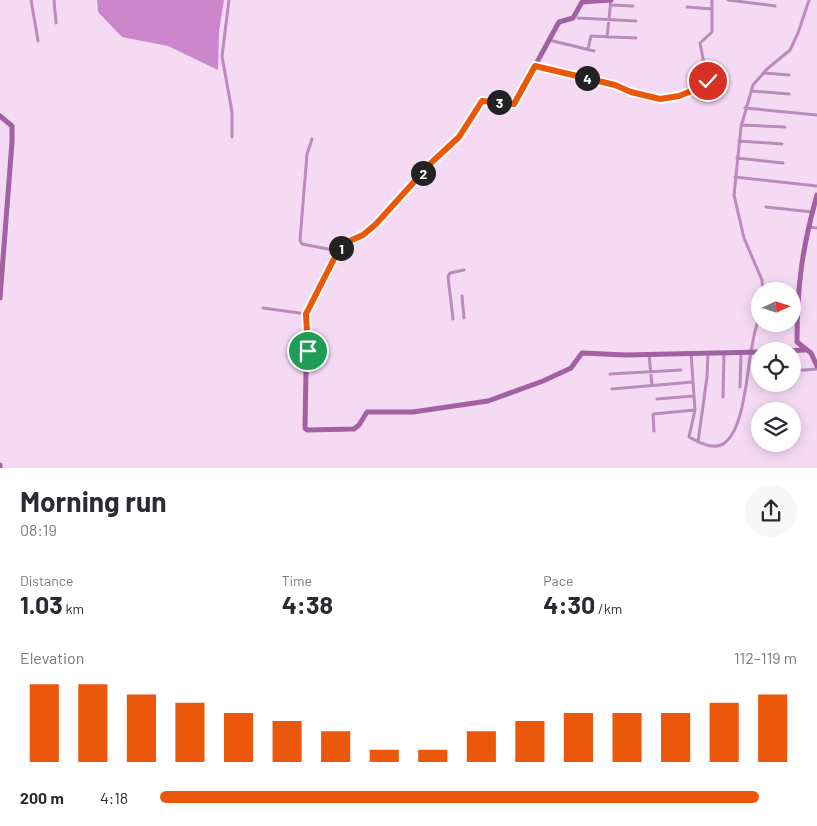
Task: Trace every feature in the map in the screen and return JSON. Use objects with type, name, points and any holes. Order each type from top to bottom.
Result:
[{"type":"street","points":[[31,0],[38,41]]},
{"type":"street","points":[[54,0],[56,23]]},
{"type":"street","points":[[229,0],[222,56],[232,112],[232,136]]},
{"type":"street","points":[[535,66],[615,85],[628,92],[653,98],[679,96],[708,83],[700,43],[712,32],[712,0]]},
{"type":"street","points":[[728,0],[775,6]]},
{"type":"street","points":[[762,282],[742,229],[734,196],[741,125],[751,91],[764,73],[790,50],[809,0]]},
{"type":"street","points":[[633,6],[611,2],[582,2],[572,18],[558,22],[514,104],[482,101],[459,137],[432,162],[376,224],[363,235],[345,243],[338,251],[306,314],[305,426],[307,430],[356,428],[367,412],[413,412],[488,401],[543,382],[571,368],[582,353],[648,355],[708,352],[750,353]]},
{"type":"street","points":[[608,37],[611,2]]},
{"type":"street","points":[[687,7],[712,9]]},
{"type":"street","points":[[578,18],[636,21]]},
{"type":"street","points":[[588,49],[591,36],[636,38]]},
{"type":"street","points":[[548,40],[594,51]]},
{"type":"street","points":[[764,73],[789,75]]},
{"type":"street","points":[[751,91],[789,94]]},
{"type":"street","points":[[745,108],[817,115]]},
{"type":"street","points":[[0,116],[12,126],[12,142],[0,298]]},
{"type":"street","points":[[741,125],[785,128]]},
{"type":"street","points":[[312,139],[306,154],[300,240],[302,244],[338,251]]},
{"type":"street","points":[[739,141],[782,144]]},
{"type":"street","points":[[737,158],[783,163]]},
{"type":"street","points":[[735,176],[817,186]]},
{"type":"street","points":[[801,370],[817,368],[810,353],[798,342],[797,304],[798,281],[808,227],[817,195]]},
{"type":"street","points":[[766,207],[812,212]]},
{"type":"street","points":[[808,227],[817,228]]},
{"type":"street","points":[[453,319],[448,277],[450,273],[464,270]]},
{"type":"street","points":[[462,296],[464,318]]},
{"type":"street","points":[[264,308],[306,314]]},
{"type":"street","points":[[691,353],[695,410],[689,437],[698,442],[713,446],[726,441],[739,416],[746,394],[750,353],[755,332]]},
{"type":"street","points":[[801,350],[805,350]]},
{"type":"street","points":[[698,442],[707,376],[708,352]]},
{"type":"street","points":[[722,397],[724,352]]},
{"type":"street","points":[[740,387],[741,352]]},
{"type":"street","points":[[648,355],[652,385]]},
{"type":"street","points":[[610,374],[682,370]]},
{"type":"street","points":[[612,389],[694,382]]},
{"type":"street","points":[[657,398],[694,396]]},
{"type":"street","points":[[654,431],[653,414],[695,410]]},
{"type":"shaded area","points":[[97,0],[224,0],[219,31],[218,70],[168,46],[122,37],[98,12]]},
{"type":"route","points":[[308,351],[306,314],[326,278],[338,251],[347,241],[363,235],[376,224],[432,162],[459,137],[471,115],[482,101],[514,104],[535,66],[615,85],[631,92],[660,99],[679,96],[706,85],[708,81]]}]
